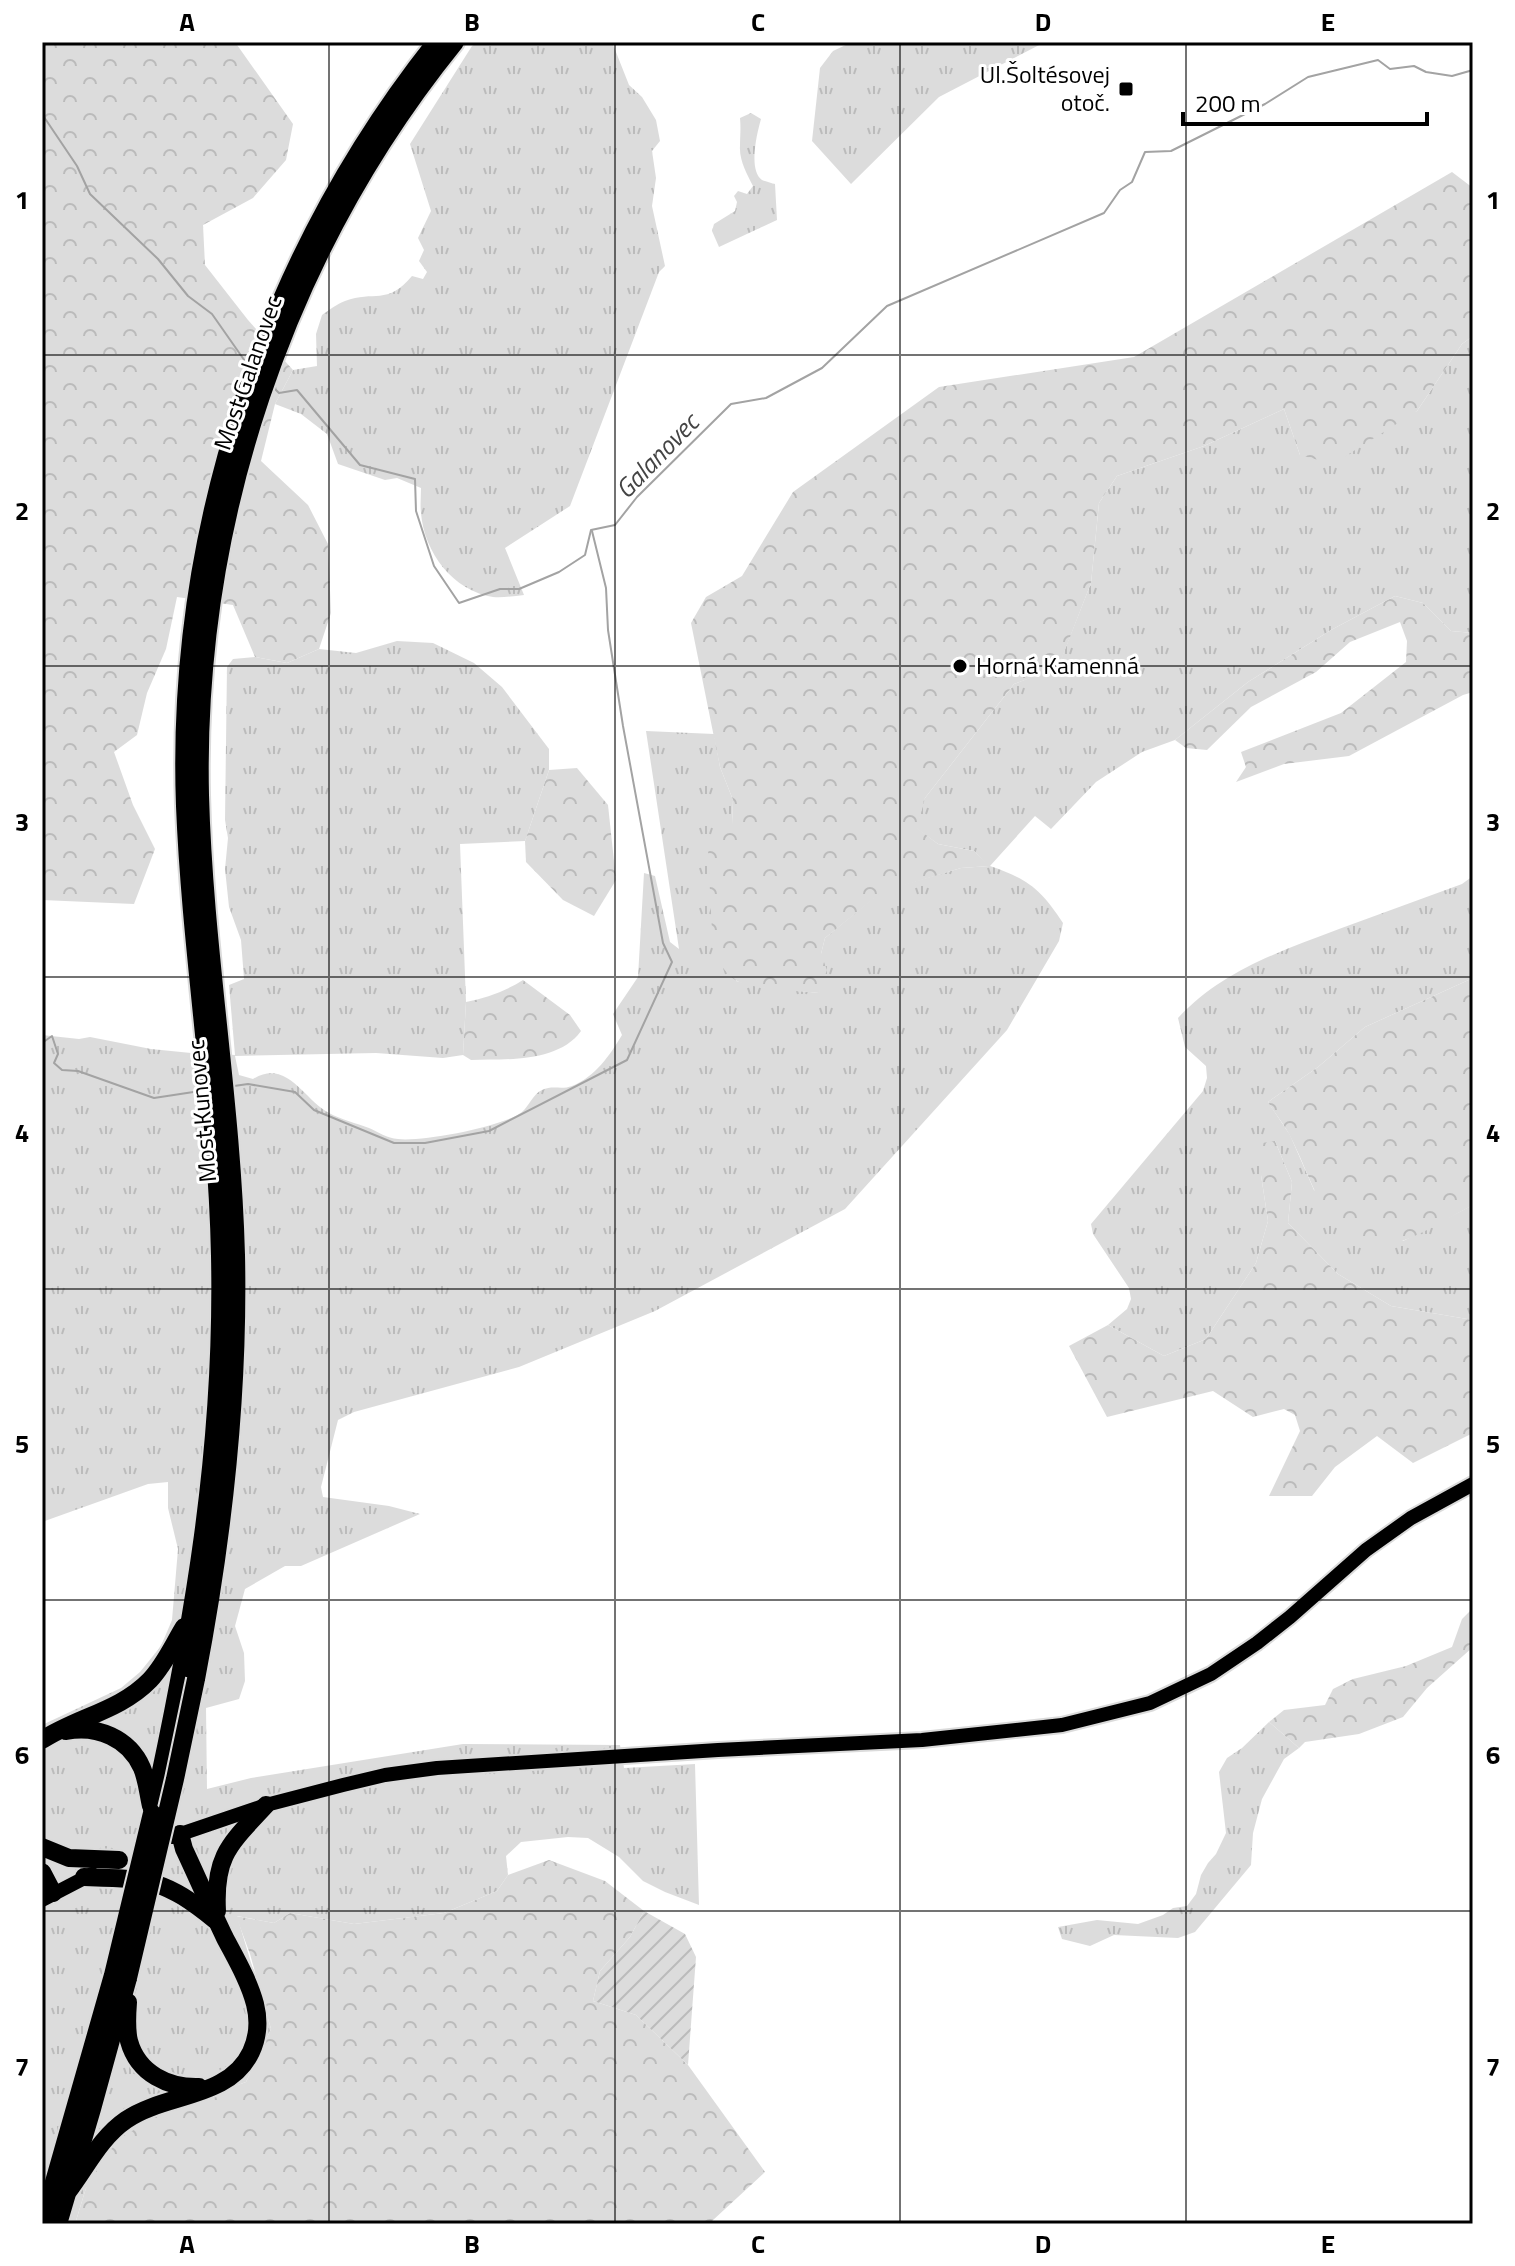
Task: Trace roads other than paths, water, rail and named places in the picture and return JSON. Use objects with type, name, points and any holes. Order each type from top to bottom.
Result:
[{"type":"highway","points":[[347,186],[398,91],[436,42]]},
{"type":"highway","points":[[347,186],[455,42]]},
{"type":"highway","name":"Most Galanovec","points":[[205,963],[187,837],[185,757],[188,669],[206,582],[222,472],[263,345],[289,282],[347,186]]},
{"type":"highway","name":"Most Kunovec","points":[[205,963],[229,1125],[228,1258]]},
{"type":"highway","points":[[42,2224],[167,1816],[188,1677],[192,1615],[207,1515],[228,1258]]},
{"type":"highway","points":[[58,2224],[69,2190],[120,1976],[152,1813],[216,1566],[229,1453],[235,1350],[228,1258]]},
{"type":"highway","points":[[50,1736],[65,1726],[117,1705],[142,1688],[163,1665],[192,1615]]},
{"type":"highway","points":[[50,1736],[92,1730],[124,1744],[142,1769],[152,1813]]},
{"type":"highway","points":[[217,1921],[217,1879],[223,1857],[237,1836],[266,1805]]},
{"type":"highway","points":[[69,2190],[101,2143],[126,2120],[144,2110],[226,2080],[243,2065],[253,2047],[258,2022],[253,1995],[184,1849],[180,1834]]},
{"type":"highway","points":[[42,1847],[69,1858],[119,1860]]},
{"type":"highway","points":[[42,1872],[48,1897]]},
{"type":"highway","points":[[84,1877],[158,1883],[180,1893],[217,1921]]},
{"type":"highway","points":[[120,1976],[128,2032],[139,2061],[153,2076],[172,2085],[210,2087]]},
{"type":"main road","points":[[48,1897],[119,1860],[180,1834],[266,1805],[385,1775],[437,1768],[710,1750],[922,1740],[1062,1725],[1150,1703],[1211,1674],[1246,1651],[1366,1550],[1411,1518],[1473,1484]]},
{"type":"waterway","name":"Galanovec","points":[[273,387],[279,393],[297,390],[360,465],[415,479],[416,511],[434,566],[459,603],[500,589],[519,589],[559,572],[585,555],[591,530],[615,525],[637,497],[731,404],[766,398],[822,368],[887,306],[1104,213],[1120,190],[1132,182],[1145,152],[1171,151],[1265,104],[1308,77],[1378,60],[1390,69],[1414,66],[1426,72],[1452,76],[1473,70]]},
{"type":"waterway","name":"Galanovec","points":[[42,114],[77,166],[90,194],[158,259],[188,296],[212,314],[247,364]]},
{"type":"waterway","points":[[234,1086],[248,1084],[295,1092],[314,1110],[394,1143],[425,1143],[489,1131],[627,1060],[672,962],[663,943],[623,726],[608,630],[606,588],[592,531]]},
{"type":"waterway","points":[[42,1043],[52,1036],[58,1054],[54,1063],[62,1070],[78,1071],[154,1098],[200,1091]]},
{"type":"place","name":"Ul.Šoltésovej otoč.","points":[[1126,89]]},
{"type":"place","name":"Horná Kamenná","points":[[960,666]]}]
